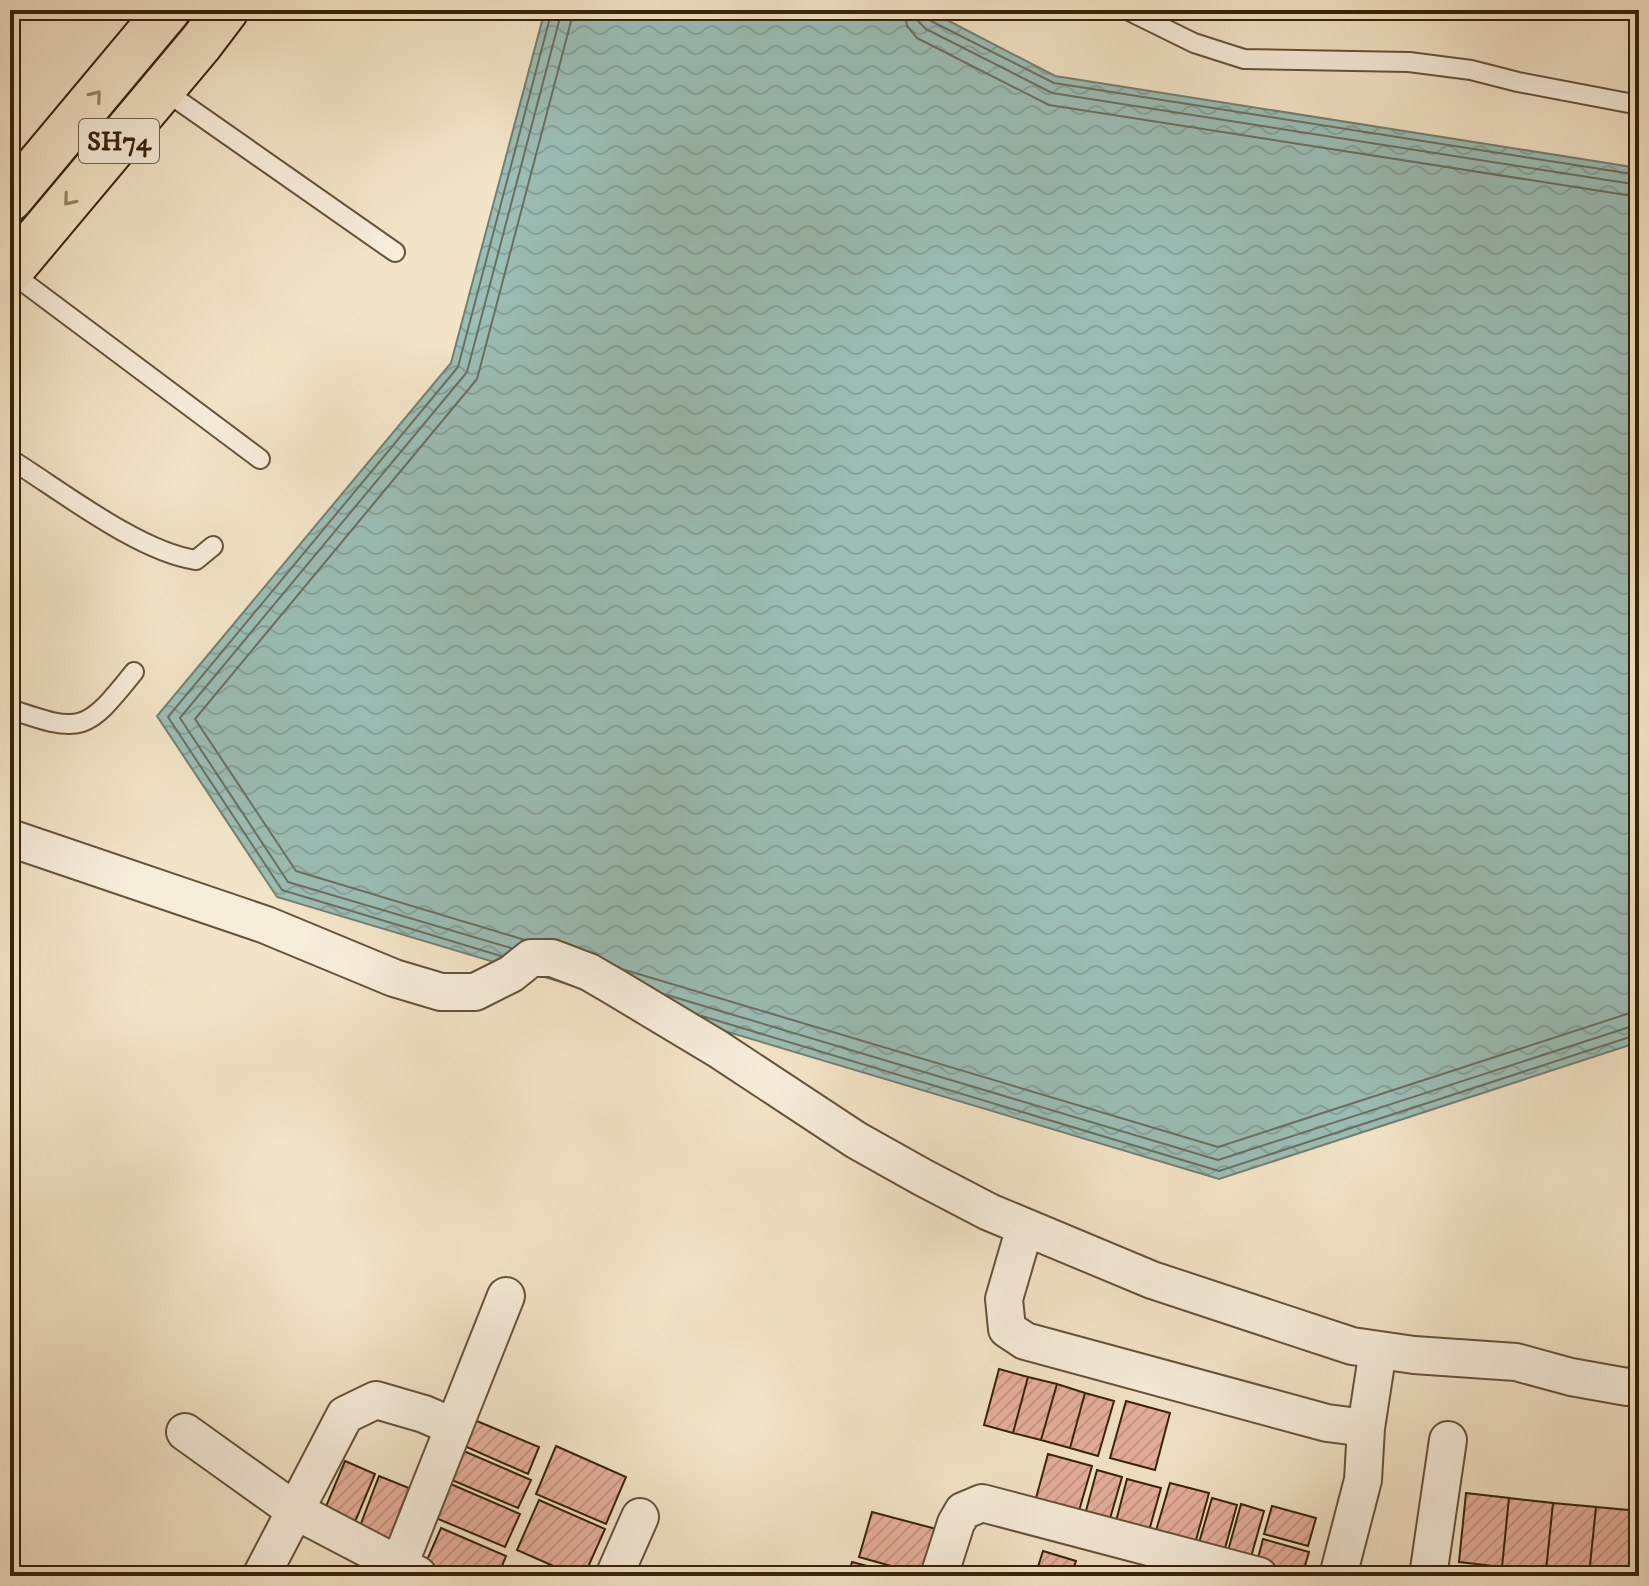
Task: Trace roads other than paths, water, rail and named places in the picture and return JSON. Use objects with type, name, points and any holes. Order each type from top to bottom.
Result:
[{"type":"main road","name":"SH74","points":[[10,199],[168,10]]},
{"type":"main road","name":"SH74","points":[[10,271],[226,10]]},
{"type":"street","points":[[10,838],[266,925],[394,978],[441,992],[475,992],[511,974],[531,958],[552,958],[613,986],[718,1049],[856,1140],[936,1184],[1025,1227],[1152,1280],[1352,1346],[1516,1362],[1571,1377],[1627,1387],[1639,1386]]},
{"type":"street","points":[[1025,1227],[1004,1299],[1007,1329],[1025,1341],[1327,1423],[1366,1428]]},
{"type":"street","points":[[185,1432],[294,1510],[409,1571],[452,1426],[506,1296]]},
{"type":"street","points":[[1338,1576],[1363,1480],[1366,1428],[1378,1350]]},
{"type":"street","points":[[261,1576],[345,1415],[376,1400],[452,1426]]},
{"type":"street","points":[[1435,1575],[1448,1440]]},
{"type":"street","points":[[939,1576],[956,1523],[963,1511],[982,1503],[1259,1576]]},
{"type":"street","points":[[614,1576],[640,1517]]},
{"type":"lane","points":[[1127,10],[1194,43],[1244,59],[1409,62],[1471,70],[1639,105]]},
{"type":"lane","points":[[162,89],[395,252]]},
{"type":"lane","points":[[10,271],[260,459]]},
{"type":"lane","points":[[10,459],[137,539],[175,557],[196,560],[213,546]]},
{"type":"lane","points":[[10,709],[56,725],[79,725],[105,709],[134,672]]},
{"type":"water","points":[[545,10],[928,10],[1055,76],[1639,168],[1639,1042],[1219,1179],[277,897],[157,716],[451,363]]}]
